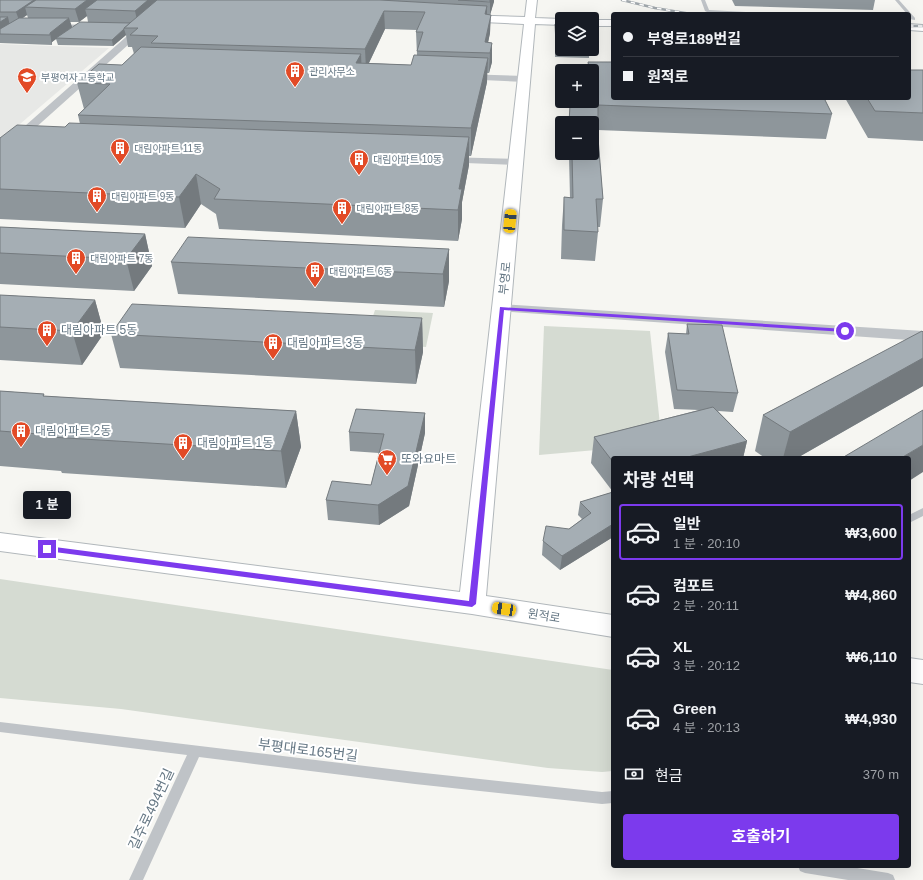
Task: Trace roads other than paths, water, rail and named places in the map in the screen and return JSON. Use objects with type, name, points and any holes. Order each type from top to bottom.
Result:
[{"type":"street","points":[[0,154],[100,66],[140,27],[164,8],[164,0],[176,1]]},
{"type":"street","name":"부영로","points":[[472,604],[532,0]]},
{"type":"street","points":[[452,17],[530,22],[555,22]]},
{"type":"street","points":[[599,23],[611,23]]},
{"type":"street","points":[[911,27],[923,28]]},
{"type":"street","points":[[100,66],[116,66]]},
{"type":"street","points":[[454,76],[525,79]]},
{"type":"street","points":[[12,144],[28,144]]},
{"type":"street","points":[[430,159],[516,162]]},
{"type":"street","points":[[502,308],[923,336]]},
{"type":"street","name":"원적로","points":[[0,542],[472,604],[611,626]]},
{"type":"street","points":[[911,670],[923,672]]},
{"type":"lane","points":[[702,0],[707,11],[732,12]]},
{"type":"lane","points":[[897,0],[908,12]]},
{"type":"lane","points":[[73,30],[85,21]]},
{"type":"lane","points":[[57,25],[93,26]]},
{"type":"lane","points":[[911,519],[923,511]]},
{"type":"lane","name":"부평대로165번길","points":[[0,727],[414,778],[611,798]]},
{"type":"lane","name":"길주로494번길","points":[[136,880],[195,751]]},
{"type":"lane","points":[[817,868],[888,880]]},
{"type":"railway","points":[[622,0],[679,12]]},
{"type":"railway","points":[[911,26],[923,26]]},
{"type":"place","name":"관리사무소","points":[[295,88]]},
{"type":"place","name":"부평여자고등학교","points":[[27,94]]},
{"type":"place","name":"대림아파트 11동","points":[[120,165]]},
{"type":"place","name":"대림아파트 10동","points":[[359,176]]},
{"type":"place","name":"대림아파트 9동","points":[[97,213]]},
{"type":"place","name":"대림아파트 8동","points":[[342,225]]},
{"type":"place","name":"대림아파트 7동","points":[[76,275]]},
{"type":"place","name":"대림아파트 6동","points":[[315,288]]},
{"type":"place","name":"대림아파트 5동","points":[[47,347]]},
{"type":"place","name":"대림아파트 3동","points":[[273,360]]},
{"type":"place","name":"대림아파트 2동","points":[[21,448]]},
{"type":"place","name":"대림아파트 1동","points":[[183,460]]},
{"type":"place","name":"또와요마트","points":[[387,476]]}]
